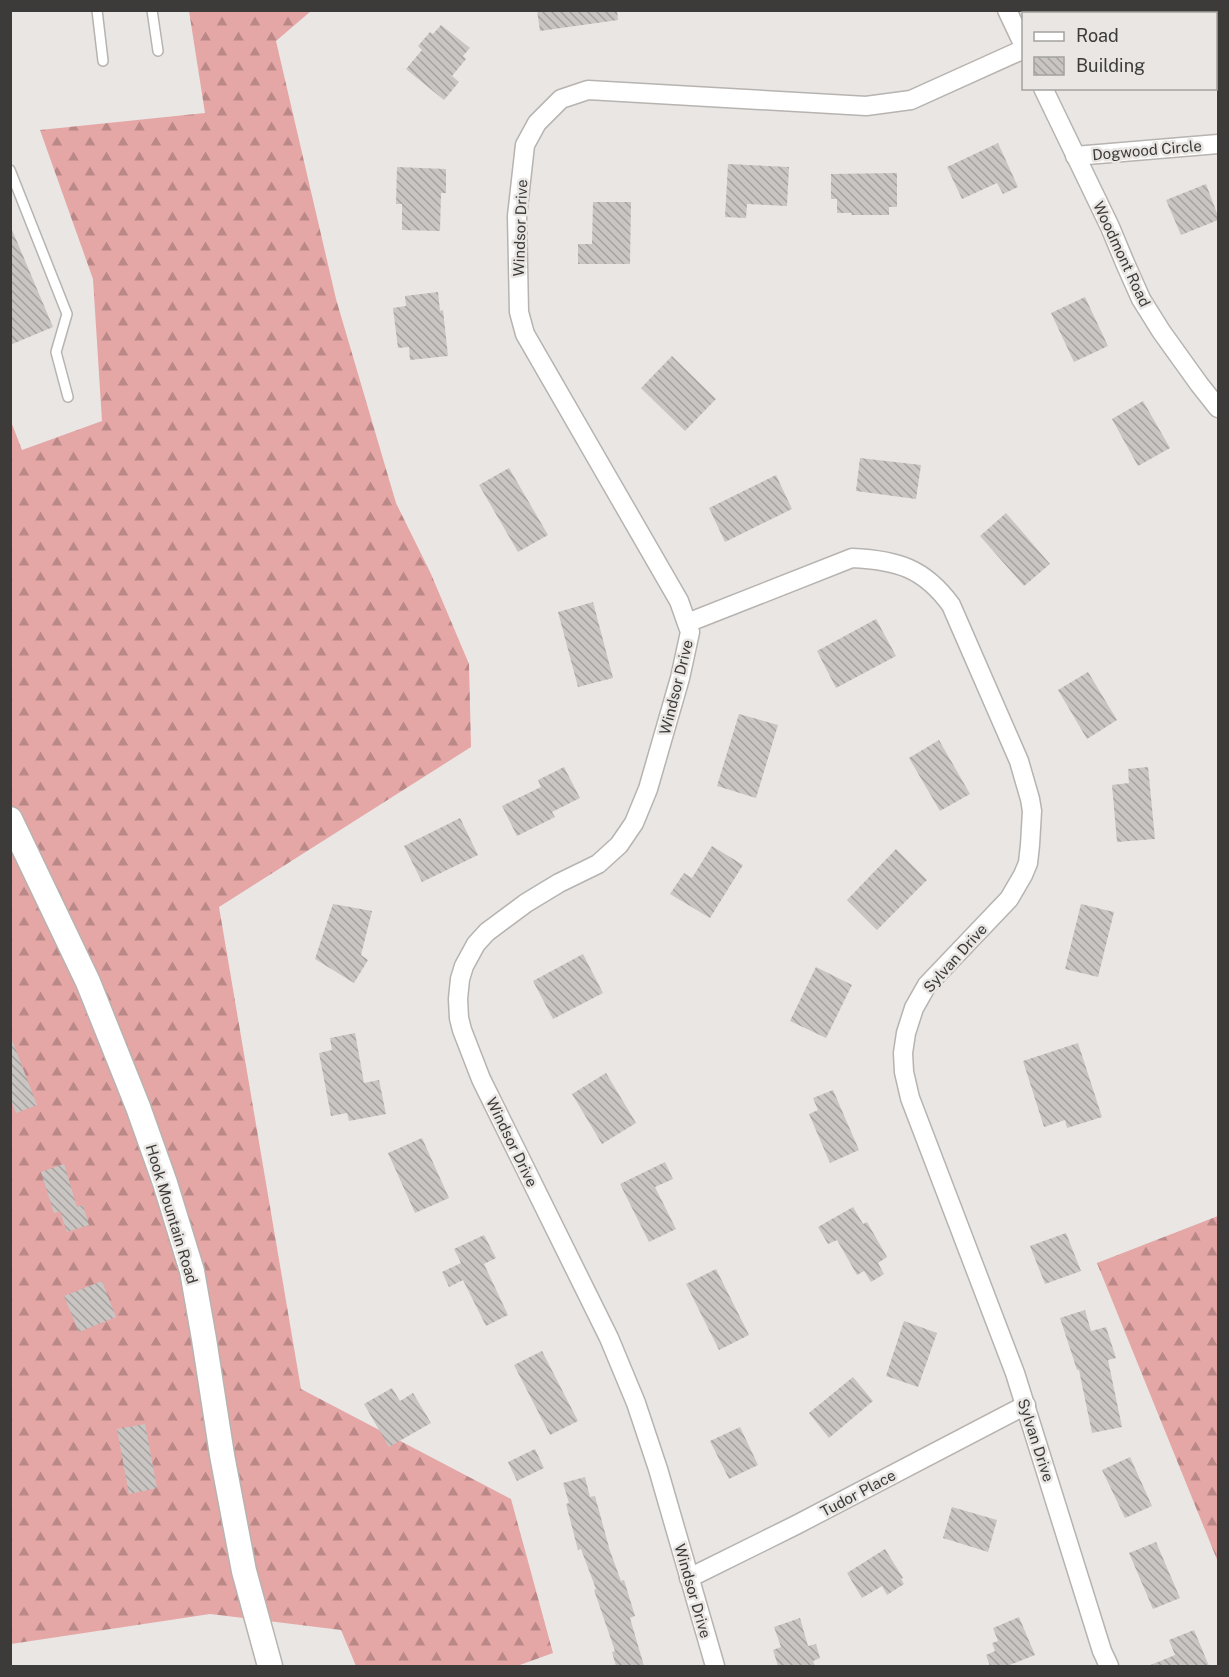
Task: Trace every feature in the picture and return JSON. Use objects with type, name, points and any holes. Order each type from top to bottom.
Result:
[{"type":"street","points":[[1007,10],[1022,46]]},
{"type":"street","name":"Windsor Drive","points":[[715,1666],[636,1403],[609,1338],[481,1079],[459,1018],[460,979],[476,944],[487,932],[526,903],[559,883],[598,864],[620,845],[634,823],[648,789],[680,678],[690,632],[679,601],[525,334],[519,312],[518,216],[525,145],[537,123],[561,99],[588,90],[877,105],[911,100],[1022,48]]},
{"type":"street","name":"Woodmont Road","points":[[1045,90],[1107,220],[1141,299],[1167,340],[1218,408]]},
{"type":"street","name":"Dogwood Circle","points":[[1075,156],[1218,144]]},
{"type":"street","name":"Sylvan Drive","points":[[687,623],[852,558],[876,559],[902,565],[934,585],[951,605],[1019,761],[1032,811],[1030,845],[1023,875],[1010,899],[927,985],[914,1008],[906,1033],[903,1053],[904,1071],[910,1098],[1026,1405],[1109,1666]]},
{"type":"street","name":"Hook Mountain Road","points":[[10,819],[88,982],[138,1107],[172,1205],[192,1271],[222,1455],[244,1570],[270,1666]]},
{"type":"street","name":"Tudor Place","points":[[689,1578],[1026,1405]]},
{"type":"lane","points":[[97,10],[103,61]]},
{"type":"lane","points":[[152,10],[158,51]]},
{"type":"lane","points":[[10,170],[67,314],[56,352],[68,397]]},
{"type":"green space","points":[[1218,10],[1212,12],[1164,11]]},
{"type":"green space","points":[[189,11],[311,11],[276,41],[336,299],[396,503],[431,574],[469,664],[471,747],[219,907],[301,1389],[511,1499],[553,1653],[517,1666],[356,1666],[341,1630],[210,1614],[11,1644],[10,419],[22,450],[102,421],[93,279],[40,130],[205,113]]},
{"type":"green space","points":[[1218,1216],[1218,1562],[1097,1263]]},
{"type":"building","points":[[537,10],[617,10],[618,20],[540,31]]},
{"type":"building","points":[[441,25],[470,48],[463,56],[466,59],[452,76],[459,82],[444,100],[406,69],[422,50],[418,46],[430,32],[433,34]]},
{"type":"building","points":[[998,143],[1018,187],[1003,194],[997,183],[962,199],[947,167]]},
{"type":"building","points":[[728,164],[789,167],[787,206],[747,204],[746,218],[725,217]]},
{"type":"building","points":[[397,167],[446,169],[446,193],[441,193],[440,231],[402,230],[402,204],[396,204]]},
{"type":"building","points":[[897,173],[897,207],[889,207],[889,215],[837,213],[837,199],[831,199],[831,174]]},
{"type":"building","points":[[1206,184],[1218,220],[1181,235],[1166,200]]},
{"type":"building","points":[[593,202],[631,202],[630,264],[578,264],[578,244],[592,244]]},
{"type":"building","points":[[10,225],[53,327],[10,345]]},
{"type":"building","points":[[438,292],[440,311],[443,310],[448,356],[410,360],[409,347],[398,348],[393,308],[406,306],[405,296]]},
{"type":"building","points":[[1085,297],[1108,346],[1074,362],[1051,313]]},
{"type":"building","points":[[672,356],[716,399],[685,431],[641,388]]},
{"type":"building","points":[[1143,401],[1170,448],[1138,466],[1112,419]]},
{"type":"building","points":[[860,458],[921,465],[916,499],[856,491]]},
{"type":"building","points":[[509,468],[548,535],[518,552],[479,485]]},
{"type":"building","points":[[776,475],[792,509],[725,542],[709,508]]},
{"type":"building","points":[[1006,513],[1050,564],[1024,586],[980,536]]},
{"type":"building","points":[[593,602],[613,678],[578,687],[558,612]]},
{"type":"building","points":[[876,619],[896,656],[836,688],[817,651]]},
{"type":"building","points":[[1088,672],[1117,720],[1087,739],[1058,690]]},
{"type":"building","points":[[739,714],[778,725],[756,798],[717,786]]},
{"type":"building","points":[[939,740],[970,794],[940,811],[909,758]]},
{"type":"building","points":[[564,767],[580,798],[552,812],[555,817],[517,836],[502,806],[541,787],[538,780]]},
{"type":"building","points":[[1148,767],[1155,839],[1117,842],[1112,785],[1129,783],[1128,769]]},
{"type":"building","points":[[460,818],[478,855],[422,882],[404,846]]},
{"type":"building","points":[[712,846],[743,865],[710,918],[670,894],[684,873],[692,878]]},
{"type":"building","points":[[896,849],[927,880],[877,930],[847,900]]},
{"type":"building","points":[[333,904],[372,911],[361,955],[368,960],[354,983],[315,959]]},
{"type":"building","points":[[1081,904],[1114,912],[1098,977],[1065,969]]},
{"type":"building","points":[[583,954],[603,993],[553,1019],[533,981]]},
{"type":"building","points":[[816,967],[852,985],[826,1038],[790,1021]]},
{"type":"building","points":[[355,1033],[364,1083],[379,1080],[386,1114],[349,1121],[347,1113],[331,1116],[319,1053],[332,1050],[330,1038]]},
{"type":"building","points":[[10,1040],[12,1040],[37,1105],[16,1113],[10,1098]]},
{"type":"building","points":[[1078,1043],[1102,1117],[1067,1128],[1065,1120],[1044,1127],[1023,1061]]},
{"type":"building","points":[[606,1073],[636,1123],[602,1144],[572,1094]]},
{"type":"building","points":[[833,1090],[859,1150],[830,1163],[809,1114],[818,1110],[813,1098]]},
{"type":"building","points":[[422,1138],[449,1198],[415,1213],[388,1153]]},
{"type":"building","points":[[665,1162],[673,1179],[655,1187],[676,1229],[649,1242],[620,1184]]},
{"type":"building","points":[[64,1164],[77,1207],[83,1205],[89,1225],[67,1232],[60,1211],[54,1213],[41,1172]]},
{"type":"building","points":[[853,1207],[863,1224],[867,1222],[887,1257],[878,1263],[884,1274],[871,1282],[864,1271],[857,1275],[837,1240],[828,1244],[818,1227]]},
{"type":"building","points":[[1066,1233],[1081,1271],[1045,1284],[1030,1246]]},
{"type":"building","points":[[484,1235],[496,1258],[484,1264],[508,1315],[486,1326],[463,1280],[449,1287],[442,1272],[461,1263],[454,1249]]},
{"type":"building","points":[[716,1269],[749,1335],[719,1350],[686,1284]]},
{"type":"building","points":[[102,1281],[116,1317],[79,1332],[64,1296]]},
{"type":"building","points":[[1085,1310],[1091,1331],[1106,1327],[1116,1358],[1108,1360],[1122,1427],[1092,1433],[1079,1370],[1077,1370],[1060,1318]]},
{"type":"building","points":[[904,1321],[937,1333],[918,1387],[886,1376]]},
{"type":"building","points":[[542,1351],[578,1421],[550,1435],[514,1365]]},
{"type":"building","points":[[853,1377],[873,1401],[829,1438],[809,1413]]},
{"type":"building","points":[[392,1388],[400,1401],[413,1393],[431,1423],[389,1447],[364,1404]]},
{"type":"building","points":[[145,1424],[157,1488],[129,1494],[117,1429]]},
{"type":"building","points":[[740,1427],[758,1465],[729,1479],[710,1441]]},
{"type":"building","points":[[535,1449],[544,1468],[517,1481],[508,1462]]},
{"type":"building","points":[[1130,1457],[1152,1506],[1125,1518],[1102,1470]]},
{"type":"building","points":[[585,1477],[590,1497],[595,1496],[621,1581],[624,1580],[635,1616],[630,1618],[644,1666],[616,1666],[612,1652],[615,1651],[594,1590],[596,1589],[581,1549],[578,1550],[563,1483]]},
{"type":"building","points":[[952,1507],[997,1520],[988,1552],[943,1538]]},
{"type":"building","points":[[1156,1542],[1180,1598],[1153,1609],[1129,1553]]},
{"type":"building","points":[[885,1549],[903,1578],[901,1579],[904,1584],[887,1595],[882,1586],[862,1598],[847,1573]]},
{"type":"building","points":[[1019,1617],[1035,1655],[1007,1666],[990,1666],[986,1655],[995,1651],[992,1643],[998,1641],[993,1628]]},
{"type":"building","points":[[800,1618],[808,1646],[816,1644],[820,1658],[813,1661],[815,1666],[778,1666],[773,1650],[781,1647],[774,1627]]},
{"type":"building","points":[[1194,1630],[1209,1666],[1148,1666],[1175,1655],[1169,1640]]}]
